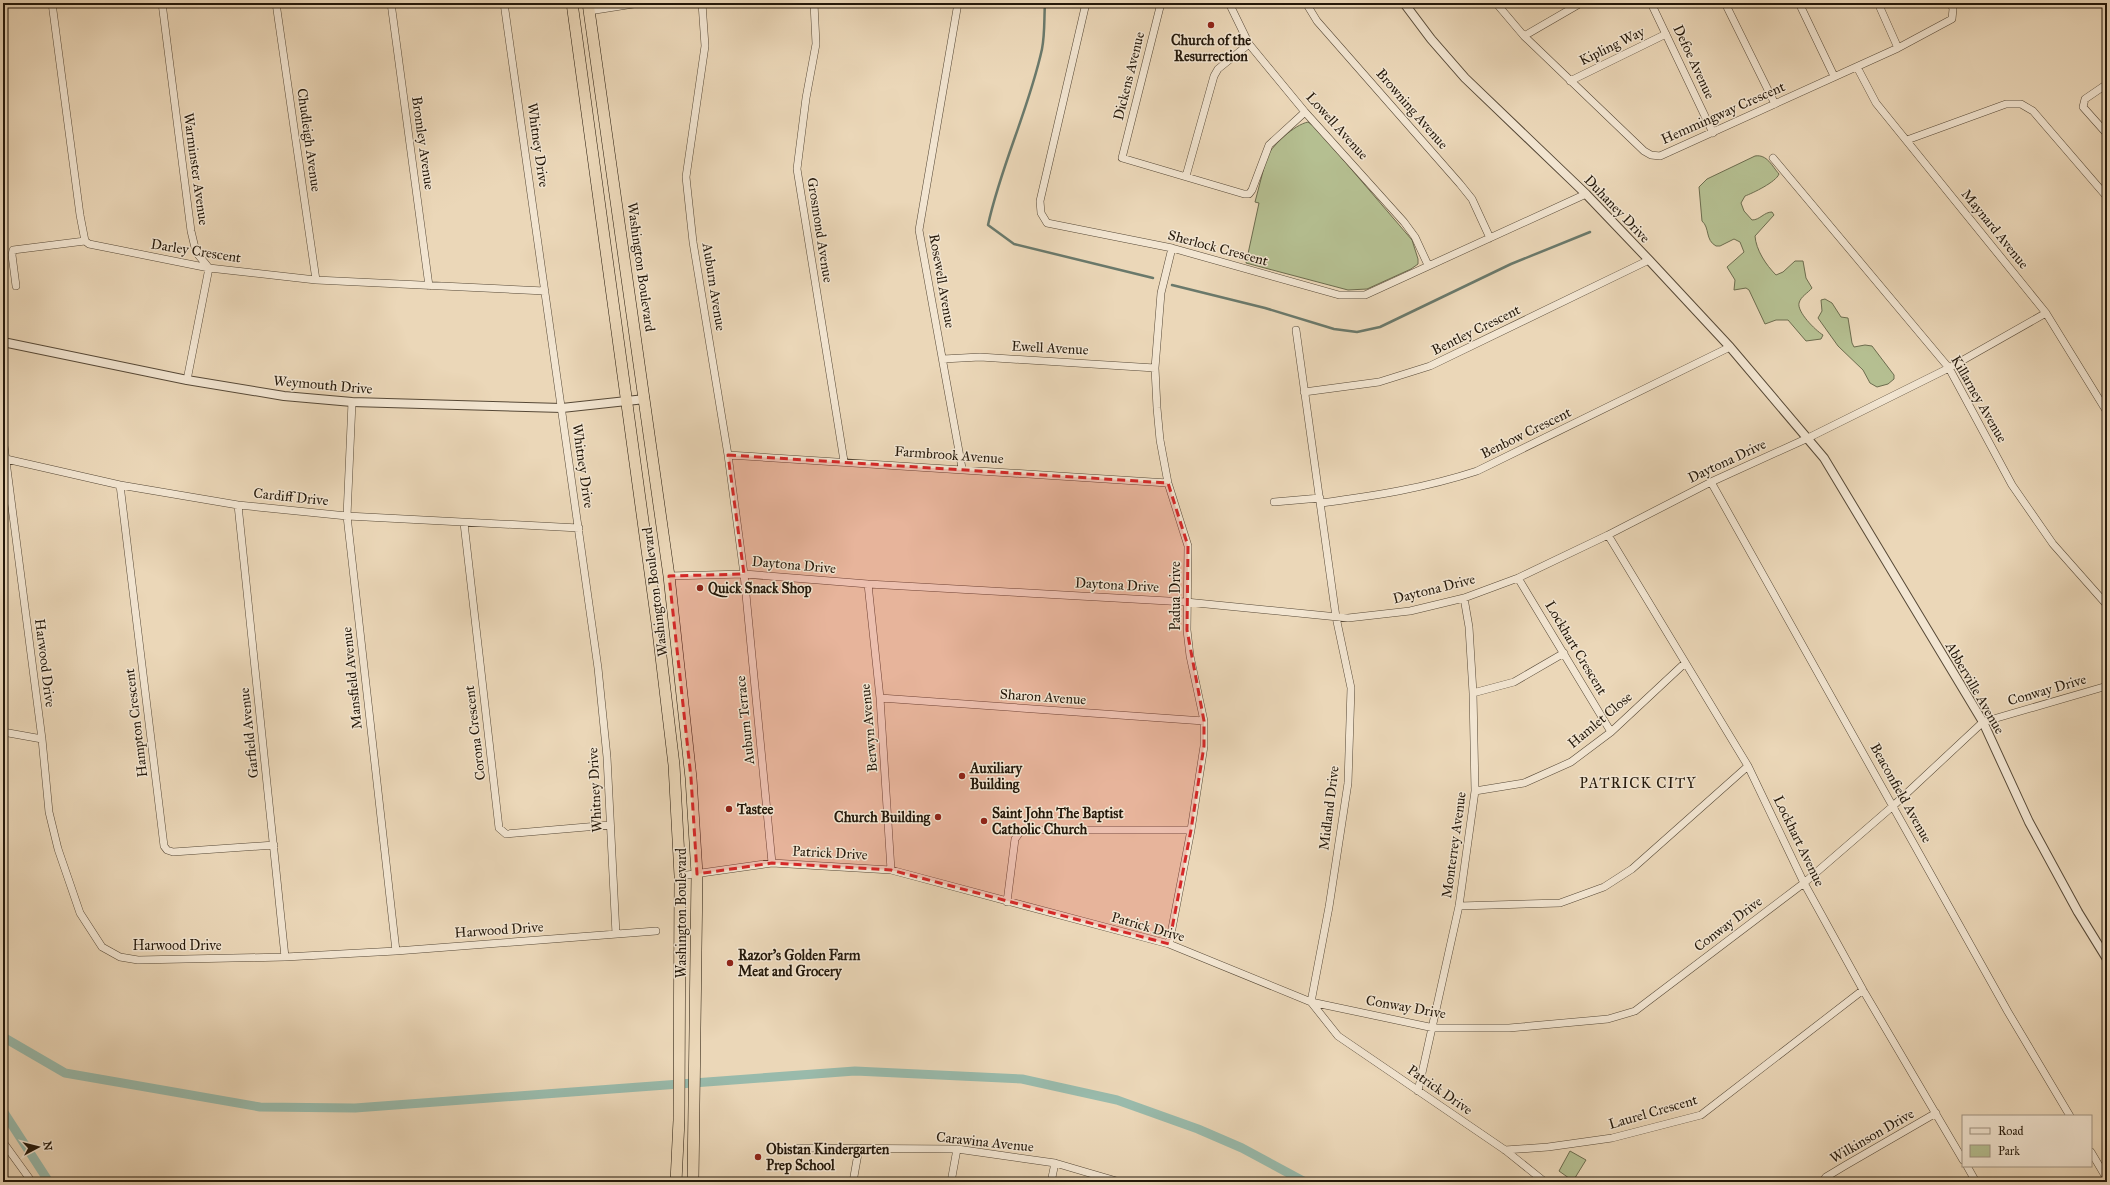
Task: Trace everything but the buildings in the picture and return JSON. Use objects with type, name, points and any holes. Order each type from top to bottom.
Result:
[{"type":"highway","name":"Washington Boulevard","points":[[572,3],[674,765],[680,876],[678,1062],[679,1120],[676,1182]]},
{"type":"highway","name":"Washington Boulevard","points":[[588,7],[669,576],[691,778],[697,874],[693,1182]]},
{"type":"street","points":[[16,286],[12,255],[13,250],[85,241],[52,3]]},
{"type":"street","name":"Warminster Avenue","points":[[162,3],[191,231],[196,252],[209,268]]},
{"type":"street","name":"Chudleigh Avenue","points":[[276,3],[316,280]]},
{"type":"street","name":"Bromley Avenue","points":[[390,3],[429,286]]},
{"type":"street","name":"Whitney Drive","points":[[504,3],[598,668],[607,757],[616,934]]},
{"type":"street","points":[[588,7],[640,3]]},
{"type":"street","name":"Auburn Avenue","points":[[702,3],[705,46],[686,177],[693,242],[728,455],[744,574]]},
{"type":"street","name":"Grosmond Avenue","points":[[814,3],[816,44],[806,98],[797,169],[844,461]]},
{"type":"street","name":"Rosewell Avenue","points":[[958,3],[919,230],[962,468]]},
{"type":"street","name":"Sherlock Crescent","points":[[1086,3],[1040,201],[1041,213],[1047,223],[1172,248],[1339,295],[1352,296],[1365,295],[1586,194]]},
{"type":"street","name":"Dickens Avenue","points":[[1161,3],[1122,155],[1125,160],[1186,176]]},
{"type":"street","name":"Lowell Avenue","points":[[1229,3],[1249,44],[1305,112],[1404,222],[1415,237],[1428,265]]},
{"type":"street","name":"Browning Avenue","points":[[1306,3],[1317,21],[1472,199],[1490,238]]},
{"type":"street","name":"Duhaney Drive","points":[[1404,3],[1431,39],[1464,78],[1586,194],[1730,347],[1808,438]]},
{"type":"street","name":"Hemmingway Crescent","points":[[1496,3],[1524,36],[1570,81],[1651,155],[1660,156],[1898,48],[1952,19],[1953,14],[1951,3]]},
{"type":"street","points":[[1524,36],[1581,3]]},
{"type":"street","name":"Defoe Avenue","points":[[1651,3],[1713,133]]},
{"type":"street","points":[[1725,3],[1775,104]]},
{"type":"street","points":[[1799,3],[1834,76]]},
{"type":"street","points":[[1878,3],[1898,48]]},
{"type":"street","name":"Kipling Way","points":[[1570,81],[1666,34]]},
{"type":"street","points":[[1249,44],[1218,69],[1214,76],[1186,176],[1244,194],[1249,194],[1252,190],[1269,145],[1305,112]]},
{"type":"street","name":"Maynard Avenue","points":[[1857,66],[1876,103],[2046,313],[2107,412]]},
{"type":"street","points":[[2107,84],[2084,99],[2083,107],[2107,134]]},
{"type":"street","points":[[1907,140],[2006,104],[2020,104],[2033,111],[2107,197]]},
{"type":"street","name":"Killarney Avenue","points":[[1773,158],[1949,368],[2012,485],[2053,544],[2107,605]]},
{"type":"street","name":"Darley Crescent","points":[[85,241],[89,244],[109,249],[209,268],[316,280],[545,291]]},
{"type":"street","name":"Padua Drive","points":[[1169,944],[1191,830],[1204,746],[1204,721],[1190,656],[1186,602],[1188,546],[1168,483],[1160,440],[1155,368],[1161,293],[1172,248]]},
{"type":"street","name":"Bentley Crescent","points":[[1304,392],[1379,382],[1430,366],[1649,260]]},
{"type":"street","points":[[187,380],[209,268]]},
{"type":"street","name":"Daytona Drive","points":[[669,576],[744,574],[868,584],[1186,602],[1348,618],[1410,611],[1464,598],[1518,578],[1608,535],[1711,482],[1808,438],[1949,368],[2046,313]]},
{"type":"street","name":"Midland Drive","points":[[1296,330],[1336,617],[1351,688],[1348,782],[1329,907],[1311,1002]]},
{"type":"street","name":"Weymouth Drive","points":[[3,342],[187,380],[284,396],[352,402],[562,408],[645,399]]},
{"type":"street","name":"Benbow Crescent","points":[[1274,502],[1320,501],[1391,494],[1442,483],[1477,471],[1730,347]]},
{"type":"street","name":"Ewell Avenue","points":[[942,359],[980,357],[1155,368]]},
{"type":"street","name":"Mansfield Avenue","points":[[352,402],[347,516],[396,951]]},
{"type":"street","name":"Harwood Drive","points":[[3,438],[42,739],[49,812],[58,848],[80,913],[102,947],[120,957],[138,960],[286,957],[396,951],[656,931]]},
{"type":"street","name":"Abberville Avenue","points":[[1808,438],[1824,458],[1983,722],[2029,822],[2078,912],[2107,959]]},
{"type":"street","name":"Farmbrook Avenue","points":[[728,455],[962,468],[1168,483]]},
{"type":"street","name":"Cardiff Drive","points":[[6,458],[120,485],[238,505],[347,516],[578,528]]},
{"type":"street","name":"Beaconfield Avenue","points":[[1711,482],[2004,1005],[2069,1115]]},
{"type":"street","name":"Hampton Crescent","points":[[120,485],[164,846],[167,850],[173,852],[274,845]]},
{"type":"street","name":"Garfield Avenue","points":[[238,505],[286,957]]},
{"type":"street","name":"Corona Crescent","points":[[464,523],[499,828],[506,834],[610,825]]},
{"type":"street","name":"Lockhart Avenue","points":[[1608,535],[1748,766],[1804,883],[1863,990],[1962,1158]]},
{"type":"street","name":"Auburn Terrace","points":[[744,574],[772,863]]},
{"type":"street","name":"Lockhart Crescent","points":[[1518,578],[1611,732]]},
{"type":"street","name":"Berwyn Avenue","points":[[868,584],[880,698],[891,870]]},
{"type":"street","name":"Monterrey Avenue","points":[[1418,1091],[1434,1028],[1459,906],[1475,791],[1470,627],[1464,598]]},
{"type":"street","points":[[1473,693],[1514,682],[1564,653]]},
{"type":"street","name":"Hamlet Close","points":[[1475,791],[1524,783],[1571,762],[1611,732],[1685,663]]},
{"type":"street","name":"Conway Drive","points":[[1311,1002],[1434,1028],[1509,1028],[1608,1019],[1636,1011],[1804,883],[1893,806],[1983,722],[2107,686]]},
{"type":"street","name":"Sharon Avenue","points":[[880,698],[1204,721]]},
{"type":"street","points":[[3,732],[42,739]]},
{"type":"street","points":[[1459,906],[1560,903],[1604,887],[1632,869],[1748,766]]},
{"type":"street","points":[[1007,902],[1015,840],[1020,832],[1024,830],[1191,830]]},
{"type":"street","name":"Patrick Drive","points":[[680,876],[772,863],[891,870],[1169,944],[1311,1002],[1338,1036],[1505,1150],[1545,1182]]},
{"type":"street","name":"Laurel Crescent","points":[[1505,1150],[1548,1147],[1612,1138],[1702,1115],[1863,990]]},
{"type":"street","name":"Wilkinson Drive","points":[[1822,1182],[1826,1177],[1936,1113]]},
{"type":"street","points":[[3,1142],[32,1182]]},
{"type":"street","name":"Carawina Avenue","points":[[797,1148],[957,1149],[1055,1163],[1120,1182]]},
{"type":"street","points":[[854,1182],[859,1148]]},
{"type":"street","points":[[951,1182],[957,1149]]},
{"type":"street","points":[[2092,1154],[2107,1179]]},
{"type":"street","points":[[1051,1182],[1055,1163]]},
{"type":"street","points":[[1968,1167],[1976,1182]]},
{"type":"highlighted area","points":[[728,455],[1168,483],[1188,546],[1187,630],[1204,721],[1204,746],[1191,830],[1169,944],[891,870],[772,863],[697,874],[691,778],[669,576],[744,574]]},
{"type":"green space","points":[[1308,122],[1316,128],[1412,240],[1418,259],[1418,264],[1411,269],[1367,289],[1348,290],[1246,263],[1259,203],[1255,202],[1267,156],[1274,146],[1291,131]]},
{"type":"green space","points":[[1755,156],[1766,159],[1779,174],[1769,184],[1745,196],[1741,203],[1744,211],[1752,220],[1755,220],[1769,212],[1772,212],[1774,215],[1755,236],[1757,247],[1762,257],[1776,275],[1783,272],[1795,261],[1803,261],[1806,278],[1812,288],[1801,298],[1799,307],[1807,320],[1823,335],[1821,339],[1806,341],[1788,320],[1776,320],[1765,324],[1749,290],[1746,288],[1734,290],[1735,280],[1727,267],[1744,252],[1740,242],[1734,239],[1720,246],[1716,246],[1710,241],[1706,227],[1702,221],[1699,187],[1707,179]]},
{"type":"green space","points":[[1825,299],[1832,303],[1841,317],[1848,318],[1854,347],[1865,345],[1872,346],[1894,375],[1894,379],[1888,384],[1877,387],[1870,383],[1863,370],[1838,346],[1818,318],[1822,311],[1821,300]]},
{"type":"green space","points":[[1570,1151],[1586,1160],[1573,1181],[1559,1171]]},
{"type":"waterway","points":[[1045,3],[1042,49],[1030,93],[1000,181],[988,225],[1014,244],[1153,278]]},
{"type":"waterway","points":[[1172,285],[1265,308],[1334,329],[1357,332],[1380,327],[1511,264],[1590,232]]},
{"type":"waterway","points":[[3,1037],[65,1073],[260,1107],[355,1108],[855,1071],[1022,1079],[1117,1100],[1198,1129],[1242,1148],[1305,1182]]},
{"type":"waterway","points":[[3,1111],[49,1182]]},
{"type":"place","name":"Church of the Resurrection","points":[[1211,25]]},
{"type":"place","name":"Quick Snack Shop","points":[[700,588]]},
{"type":"place","name":"Auxiliary Building","points":[[962,776]]},
{"type":"place","name":"Tastee","points":[[729,809]]},
{"type":"place","name":"Church Building","points":[[938,817]]},
{"type":"place","name":"Saint John The Baptist Catholic Church","points":[[984,821]]},
{"type":"place","name":"Razor's Golden Farm Meat and Grocery","points":[[730,963]]},
{"type":"place","name":"Obistan Kindergarten Prep School","points":[[758,1157]]},
{"type":"district","name":"PATRICK CITY","points":[[1638,783]]}]
